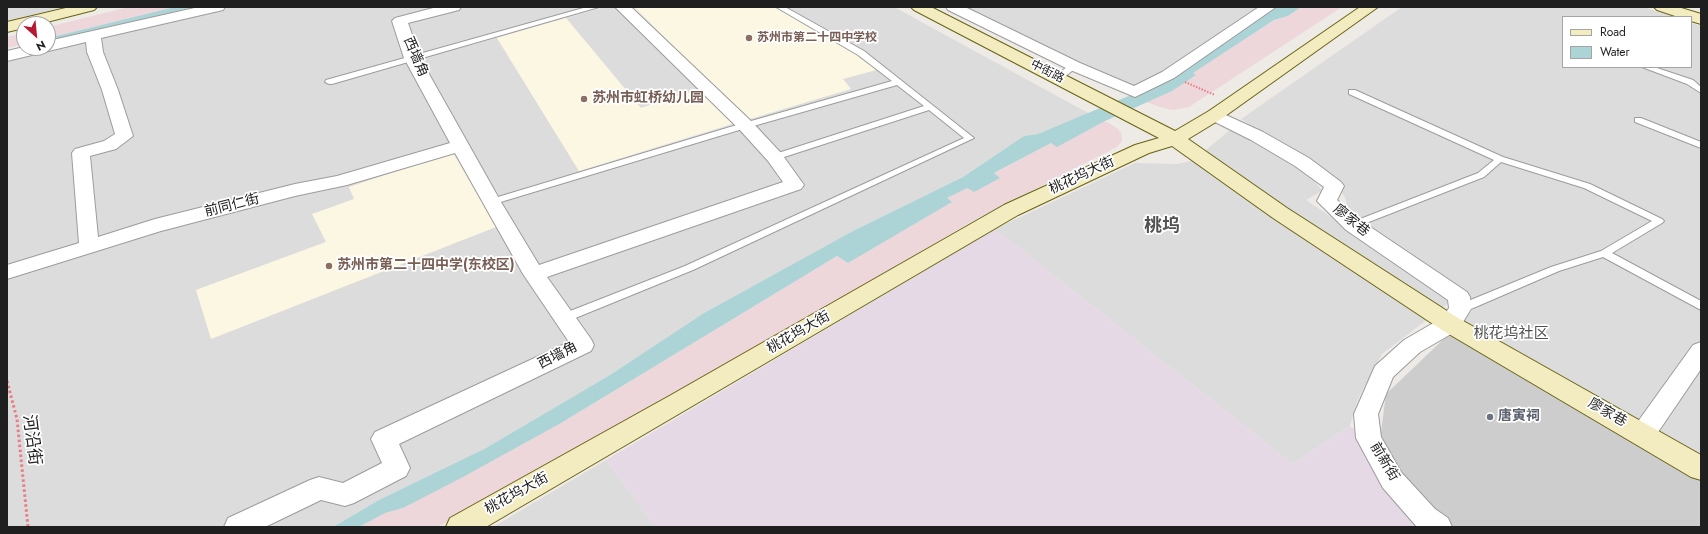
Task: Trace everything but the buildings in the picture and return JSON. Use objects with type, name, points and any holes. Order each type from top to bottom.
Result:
[{"type":"main road","points":[[7,27],[89,7]]},
{"type":"main road","name":"中街路","points":[[919,7],[1169,135]]},
{"type":"main road","name":"桃花坞大街","points":[[1216,106],[1349,7]]},
{"type":"main road","name":"桃花坞大街","points":[[460,527],[686,398],[992,220],[1169,135],[1370,7]]},
{"type":"main road","points":[[1662,7],[1689,16]]},
{"type":"main road","name":"廖家巷","points":[[1169,135],[1280,213],[1455,316],[1701,469]]},
{"type":"street","points":[[56,44],[218,7]]},
{"type":"street","name":"西墙角","points":[[238,527],[318,488],[345,495],[397,468],[384,439],[582,345],[534,274],[491,202],[412,58],[400,21],[454,7]]},
{"type":"street","points":[[534,274],[794,185],[775,157],[745,125],[622,7]]},
{"type":"street","points":[[953,7],[1074,66],[1135,92],[1168,74],[1269,7]]},
{"type":"street","points":[[89,246],[81,153],[110,145],[124,136],[110,90],[95,52],[93,36]]},
{"type":"street","name":"廖家巷","points":[[1216,106],[1257,136],[1296,158],[1334,186],[1327,201],[1352,225],[1459,297],[1455,316]]},
{"type":"street","name":"前同仁街","points":[[7,272],[191,216],[296,190],[340,181],[459,146]]},
{"type":"street","name":"前新街","points":[[1438,527],[1425,517],[1392,480],[1369,438],[1366,414],[1383,372],[1412,346],[1455,316]]},
{"type":"street","points":[[1643,434],[1701,351]]},
{"type":"lane","points":[[329,82],[595,7]]},
{"type":"lane","points":[[564,318],[689,268],[970,138],[861,53],[780,7]]},
{"type":"lane","points":[[1058,78],[1074,66]]},
{"type":"lane","points":[[1649,68],[1690,82],[1701,91]]},
{"type":"lane","points":[[491,202],[745,125],[900,82]]},
{"type":"lane","points":[[1352,92],[1500,159],[1587,186],[1658,221],[1604,253],[1555,269],[1455,316]]},
{"type":"lane","points":[[775,157],[931,107]]},
{"type":"lane","points":[[1638,120],[1701,145]]},
{"type":"lane","points":[[1352,225],[1481,175],[1500,159]]},
{"type":"lane","points":[[1604,253],[1701,306]]},
{"type":"path","points":[[1190,84],[1216,106]]},
{"type":"path","name":"河沿街","points":[[7,381],[17,419],[28,527]]},
{"type":"shaded area","points":[[7,7],[64,7],[27,16],[16,16],[16,19],[7,21]]},
{"type":"shaded area","points":[[129,7],[175,7],[56,36],[56,25]]},
{"type":"shaded area","points":[[194,7],[585,7],[419,53],[422,58],[497,38],[579,171],[850,89],[780,7],[894,7],[1090,114],[1038,134],[1024,136],[963,177],[853,231],[704,313],[610,375],[486,448],[379,500],[333,527],[7,527],[7,51],[16,50],[16,56],[56,56],[56,39]],"holes":[[[468,148],[509,221],[211,338],[197,290],[326,242],[355,199],[349,187]]]},
{"type":"shaded area","points":[[605,7],[620,7],[700,89],[641,108],[566,18]]},
{"type":"shaded area","name":"苏州市第二十四中学校","points":[[635,7],[784,7],[884,68],[843,79],[851,89],[746,120]]},
{"type":"shaded area","points":[[949,7],[1273,7],[1143,90]]},
{"type":"shaded area","points":[[1301,7],[1342,7],[1189,107],[1173,110],[1146,102],[1196,74],[1192,73],[1274,20],[1288,16]]},
{"type":"shaded area","points":[[1402,7],[1643,7],[1670,16],[1562,16],[1562,68],[1692,68],[1692,23],[1701,26],[1701,461],[1458,324],[1475,308],[1468,300],[1349,214],[1345,197],[1327,175],[1241,119]]},
{"type":"shaded area","name":"苏州市虹桥幼儿园","points":[[566,18],[641,108],[700,89],[734,123],[579,171],[497,38]]},
{"type":"shaded area","points":[[16,35],[16,46],[7,48],[7,37]]},
{"type":"shaded area","points":[[1105,121],[1117,128],[1121,133],[1122,141],[1117,147],[969,223],[758,347],[438,527],[359,527],[385,513],[403,508],[561,423],[837,256],[848,263],[951,202],[946,199],[967,187],[999,178],[993,174],[1051,143],[1057,146]]},
{"type":"shaded area","points":[[1236,125],[1311,176],[1322,191],[1306,200],[1454,299],[1382,354],[1358,399],[1350,426],[1293,464],[995,229],[1135,163],[1178,164],[1194,160]]},
{"type":"shaded area","name":"苏州市第二十四中学(东校区)","points":[[453,153],[496,227],[211,339],[196,290],[326,242],[312,214],[354,199],[349,187]]},
{"type":"shaded area","points":[[995,229],[1293,464],[1350,426],[1358,432],[1422,527],[656,527],[606,460]]},
{"type":"shaded area","name":"唐寅祠","points":[[1450,333],[1701,477],[1701,527],[1451,527],[1430,512],[1380,440],[1386,394]]},
{"type":"shaded area","points":[[606,460],[656,527],[493,527]]},
{"type":"water","points":[[175,7],[194,7],[56,39],[56,36]]},
{"type":"water","points":[[1273,7],[1301,7],[1288,16],[1274,20],[1193,73],[1196,75],[1172,91],[1105,121],[1057,147],[1051,143],[994,173],[1000,178],[974,192],[967,188],[947,198],[952,202],[848,263],[837,256],[561,423],[463,477],[403,508],[385,513],[359,527],[333,527],[379,500],[486,448],[610,375],[704,313],[853,231],[963,177],[1024,136],[1038,134],[1143,90]]},
{"type":"place","name":"苏州市第二十四中学校","points":[[749,38]]},
{"type":"place","name":"苏州市虹桥幼儿园","points":[[584,99]]},
{"type":"place","name":"苏州市第二十四中学(东校区)","points":[[329,266]]},
{"type":"place","name":"唐寅祠","points":[[1490,417]]},
{"type":"district","name":"桃坞","points":[[1162,227]]},
{"type":"district","name":"桃花坞社区","points":[[1511,334]]}]
